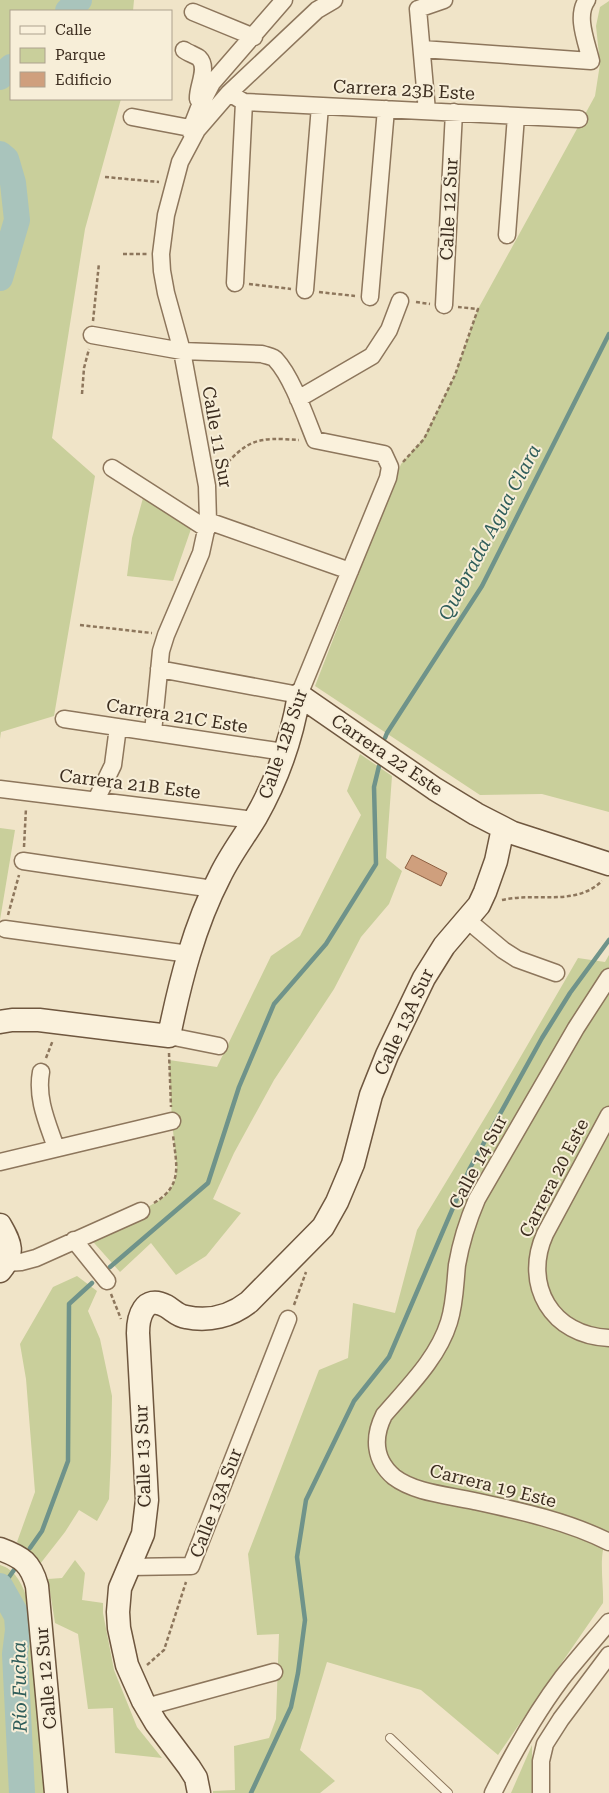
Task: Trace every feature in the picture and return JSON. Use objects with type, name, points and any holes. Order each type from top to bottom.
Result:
[{"type":"street","name":"Calle 11 Sur","points":[[187,146],[190,128],[198,108],[212,83],[254,37],[284,0]]},
{"type":"street","name":"Calle 11 Sur","points":[[153,732],[159,669],[166,635],[201,552],[207,525],[207,486],[182,351],[166,293],[161,254],[166,214],[173,183],[187,146],[197,130],[229,92],[317,10],[334,0]]},
{"type":"street","points":[[427,111],[422,49],[413,4],[444,0]]},
{"type":"street","points":[[422,49],[591,61],[583,27],[582,12],[587,1]]},
{"type":"street","points":[[193,12],[254,37]]},
{"type":"street","points":[[184,50],[198,57],[201,62],[203,71],[198,92],[198,108]]},
{"type":"street","points":[[229,92],[244,102],[235,283]]},
{"type":"street","name":"Carrera 23B Este","points":[[244,102],[579,119]]},
{"type":"street","points":[[305,290],[320,106]]},
{"type":"street","points":[[370,297],[386,109]]},
{"type":"street","name":"Calle 12 Sur","points":[[444,306],[454,112]]},
{"type":"street","points":[[507,235],[516,116]]},
{"type":"street","points":[[132,117],[190,128]]},
{"type":"street","points":[[298,399],[372,356],[390,330],[400,301]]},
{"type":"street","points":[[92,336],[182,351],[262,354],[275,358],[298,399],[315,440],[384,454],[390,467],[388,478]]},
{"type":"street","points":[[112,468],[207,525],[350,571]]},
{"type":"street","name":"Calle 12B Sur","points":[[169,1036],[179,986],[213,889],[228,860],[254,820],[268,794],[284,752],[299,695],[388,478]]},
{"type":"street","name":"Carrera 22 Este","points":[[159,669],[299,695],[435,789],[476,814],[503,828],[606,872]]},
{"type":"street","name":"Carrera 21C Este","points":[[64,719],[284,752]]},
{"type":"street","points":[[96,800],[113,765],[118,727]]},
{"type":"street","name":"Carrera 21B Este","points":[[0,789],[254,820]]},
{"type":"street","name":"Calle 13A Sur","points":[[138,1327],[143,1309],[152,1304],[166,1306],[184,1317],[195,1318],[218,1317],[238,1310],[324,1227],[353,1164],[371,1095],[415,995],[433,962],[472,912],[491,877],[503,828]]},
{"type":"street","points":[[23,861],[213,889]]},
{"type":"street","points":[[472,912],[503,950],[517,959],[556,973]]},
{"type":"street","points":[[5,929],[189,954]]},
{"type":"street","name":"Calle 14 Sur","points":[[377,1455],[377,1435],[384,1415],[430,1360],[449,1323],[455,1296],[460,1250],[469,1217],[477,1199],[576,1028],[609,976]]},
{"type":"street","points":[[0,1022],[26,1019],[60,1022],[169,1036],[219,1046]]},
{"type":"street","points":[[41,1072],[39,1081],[40,1099],[56,1148]]},
{"type":"street","name":"Carrera 20 Este","points":[[609,1116],[545,1234],[536,1264],[542,1295],[553,1313],[578,1332],[588,1336],[609,1338]]},
{"type":"street","points":[[0,1162],[172,1121]]},
{"type":"street","points":[[3,1267],[36,1258],[140,1211]]},
{"type":"street","points":[[0,1225],[9,1242],[10,1253],[3,1267]]},
{"type":"street","points":[[74,1240],[106,1281]]},
{"type":"street","name":"Calle 13A Sur","points":[[191,1566],[288,1319]]},
{"type":"street","name":"Calle 13 Sur","points":[[138,1327],[148,1500],[143,1534],[120,1588],[118,1612],[122,1647],[132,1678],[146,1707],[196,1778],[198,1793]]},
{"type":"street","name":"Carrera 19 Este","points":[[377,1455],[393,1476],[410,1486],[526,1512],[574,1527],[609,1542]]},
{"type":"street","name":"Calle 12 Sur","points":[[0,1548],[14,1554],[28,1565],[37,1586],[56,1793]]},
{"type":"street","points":[[129,1567],[191,1566]]},
{"type":"street","points":[[493,1793],[523,1735],[539,1710],[562,1678],[609,1622]]},
{"type":"street","points":[[541,1793],[541,1761],[545,1744],[561,1719],[609,1655]]},
{"type":"street","points":[[146,1707],[274,1672]]},
{"type":"lane","points":[[390,1738],[448,1793]]},
{"type":"path","points":[[106,177],[173,183]]},
{"type":"path","points":[[123,254],[161,254]]},
{"type":"path","points":[[388,478],[424,438],[455,376],[478,309]]},
{"type":"path","points":[[207,486],[234,454],[244,446],[269,438],[315,440]]},
{"type":"path","points":[[80,625],[166,635]]},
{"type":"path","points":[[472,912],[517,897],[577,895],[598,886],[606,872]]},
{"type":"path","points":[[41,1072],[60,1022]]},
{"type":"path","points":[[140,1211],[163,1198],[170,1190]]},
{"type":"path","points":[[106,1281],[124,1328],[138,1327]]},
{"type":"path","name":"Calle 13A Sur","points":[[132,1678],[164,1650],[191,1566]]},
{"type":"green space","points":[[0,0],[134,0],[133,10],[10,10],[10,100],[121,100],[85,229],[52,438],[95,476],[54,716],[1,732],[0,739]]},
{"type":"green space","points":[[609,1],[609,812],[542,794],[480,795],[315,686],[401,464],[424,438],[455,375],[478,309],[595,96],[600,64],[596,26],[600,7]]},
{"type":"green space","points":[[143,498],[191,529],[173,581],[127,576],[132,538]]},
{"type":"green space","points":[[360,754],[392,776],[386,858],[402,871],[389,904],[361,937],[334,989],[274,1080],[234,1153],[213,1199],[241,1213],[206,1256],[176,1275],[151,1243],[120,1272],[87,1235],[141,1211],[163,1198],[170,1190],[177,1170],[169,1060],[217,1067],[271,956],[300,936],[361,815],[347,791]]},
{"type":"green space","points":[[0,828],[15,830],[0,920]]},
{"type":"green space","points":[[609,955],[609,1535],[605,1541],[602,1558],[603,1603],[498,1755],[421,1690],[327,1662],[300,1750],[335,1781],[320,1793],[213,1793],[213,1791],[235,1790],[234,1746],[269,1738],[276,1719],[279,1634],[257,1635],[248,1554],[319,1370],[348,1358],[353,1303],[395,1313],[417,1230],[578,958],[605,962]]},
{"type":"green space","points":[[77,1276],[97,1291],[88,1311],[100,1339],[112,1396],[109,1499],[97,1521],[79,1510],[65,1532],[40,1564],[17,1542],[35,1492],[26,1379],[20,1344],[53,1287]]},
{"type":"green space","points":[[75,1560],[85,1573],[82,1600],[103,1603],[103,1613],[114,1670],[137,1727],[162,1758],[115,1753],[113,1708],[88,1709],[78,1634],[55,1623],[48,1579],[62,1578]]},
{"type":"green space","points":[[0,1565],[14,1574],[27,1598],[45,1793],[0,1793]]},
{"type":"green space","points":[[532,1745],[532,1793],[511,1793]]},
{"type":"building","points":[[412,855],[447,873],[441,886],[405,868]]},
{"type":"waterway","name":"Río Fucha","points":[[69,10],[79,0]]},
{"type":"waterway","name":"Río Fucha","points":[[0,77],[10,68]]},
{"type":"waterway","name":"Río Fucha","points":[[0,154],[6,159],[13,183],[17,220],[0,278]]},
{"type":"waterway","name":"Quebrada Agua Clara","points":[[385,738],[482,586],[609,334]]},
{"type":"waterway","name":"Quebrada Agua Clara","points":[[110,1267],[208,1183],[239,1087],[274,1004],[326,944],[376,864],[374,787],[379,766]]},
{"type":"waterway","points":[[251,1793],[291,1707],[298,1673],[305,1620],[297,1557],[306,1500],[354,1401],[389,1357],[470,1168],[542,1038],[570,993],[609,940]]},
{"type":"waterway","name":"Quebrada Agua Clara","points":[[30,1548],[42,1531],[68,1461],[69,1304],[92,1283]]},
{"type":"waterway","name":"Quebrada Agua Clara","points":[[2,1587],[14,1570]]},
{"type":"waterway","name":"Río Fucha","points":[[0,1586],[17,1616],[18,1630],[15,1654],[22,1793]]}]
